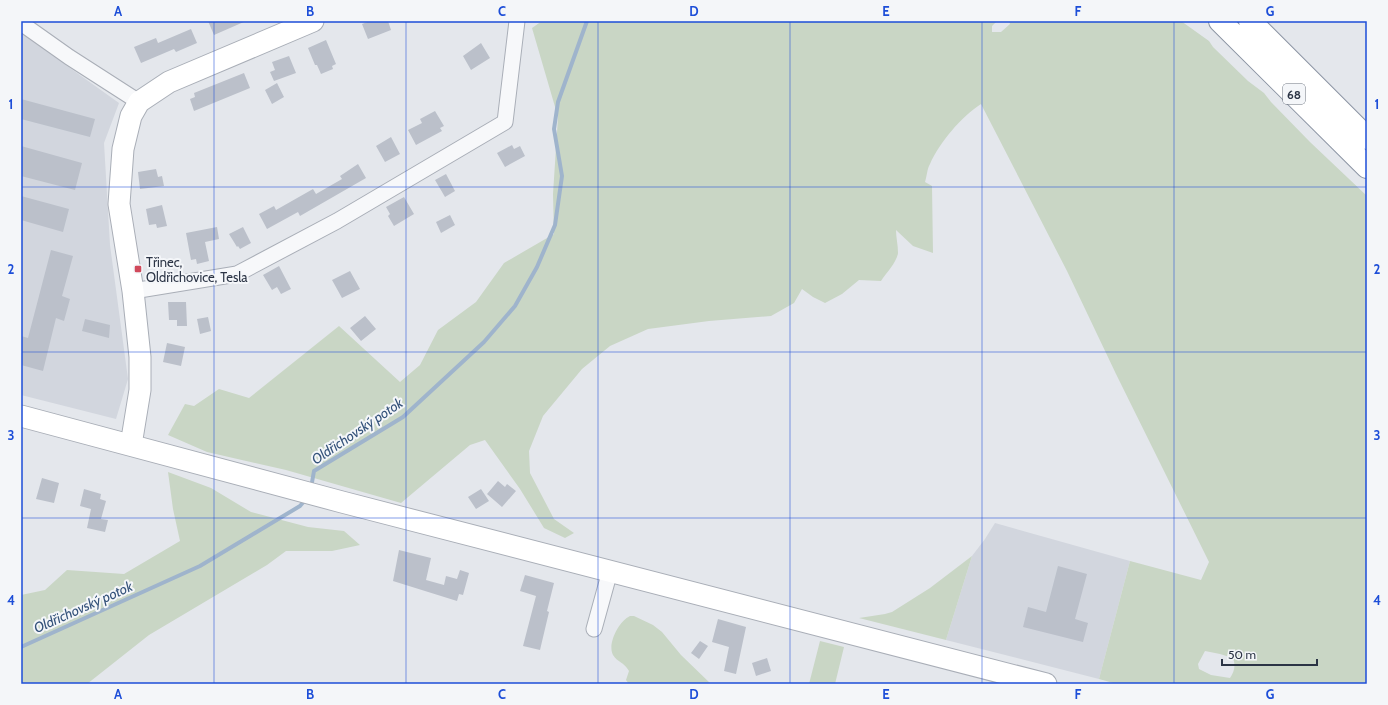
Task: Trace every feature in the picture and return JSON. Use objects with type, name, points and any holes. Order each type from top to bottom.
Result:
[{"type":"highway","name":"68","points":[[1220,21],[1367,167]]},
{"type":"highway","name":"68","points":[[1250,21],[1367,138]]},
{"type":"main road","points":[[131,445],[140,390],[140,357],[133,291],[120,204],[123,149],[131,116],[139,102],[169,82],[312,21]]},
{"type":"main road","points":[[21,416],[342,502],[1046,684]]},
{"type":"street","points":[[133,291],[237,274],[337,221],[505,122],[517,21]]},
{"type":"street","points":[[21,22],[69,57],[139,102]]},
{"type":"street","points":[[594,629],[610,571]]},
{"type":"shaded area","points":[[21,33],[119,103],[104,143],[110,245],[128,379],[116,419],[21,395]]},
{"type":"shaded area","points":[[995,523],[1130,561],[1099,679],[946,640],[972,556]]},
{"type":"green space","points":[[542,21],[997,21],[992,26],[992,32],[1001,32],[1010,24],[1009,21],[1181,21],[1209,41],[1213,47],[1248,81],[1264,93],[1310,142],[1367,196],[1367,684],[1117,684],[1099,679],[1130,561],[1201,580],[1209,562],[1067,271],[981,104],[966,115],[945,139],[928,168],[925,182],[932,186],[933,253],[913,246],[896,230],[898,253],[894,264],[881,281],[859,280],[842,294],[825,303],[802,289],[794,303],[771,316],[709,321],[648,329],[610,346],[582,369],[543,416],[529,451],[530,473],[554,519],[574,533],[565,538],[544,528],[520,489],[485,440],[470,445],[401,503],[286,470],[207,452],[168,435],[185,404],[194,406],[219,389],[249,398],[339,326],[400,382],[420,365],[438,330],[476,302],[504,263],[554,234],[553,194],[558,117],[532,28]],"holes":[[[1205,651],[1233,658],[1234,669],[1230,678],[1211,675],[1199,669],[1198,664]]]},
{"type":"green space","points":[[168,472],[211,488],[251,512],[308,527],[344,531],[360,545],[332,551],[286,551],[267,565],[149,635],[87,684],[21,684],[21,595],[45,590],[67,570],[124,574],[180,541],[173,509]]},
{"type":"green space","points":[[972,556],[946,640],[859,618],[892,612],[930,588]]},
{"type":"green space","points":[[630,616],[634,616],[653,625],[662,632],[681,655],[711,684],[629,684],[626,680],[629,671],[613,655],[612,645],[618,628]]},
{"type":"green space","points":[[820,641],[844,647],[835,684],[809,684]]},
{"type":"building","points":[[208,21],[246,21],[214,35]]},
{"type":"building","points":[[370,21],[388,21],[391,30],[368,39],[362,24]]},
{"type":"building","points":[[191,29],[197,43],[176,52],[174,49],[141,63],[134,47],[156,38],[158,43]]},
{"type":"building","points":[[326,40],[336,64],[332,66],[333,69],[321,74],[317,65],[315,65],[308,48]]},
{"type":"building","points":[[481,43],[490,58],[471,70],[463,56]]},
{"type":"building","points":[[289,56],[296,73],[274,81],[270,72],[275,70],[272,62]]},
{"type":"building","points":[[244,73],[250,88],[194,111],[190,99],[195,97],[194,93]]},
{"type":"building","points":[[277,83],[284,97],[272,104],[265,90]]},
{"type":"building","points":[[21,99],[95,119],[90,137],[21,119]]},
{"type":"building","points":[[435,111],[444,126],[440,128],[442,131],[416,145],[408,130],[422,123],[420,119]]},
{"type":"building","points":[[391,137],[400,154],[385,162],[376,146]]},
{"type":"building","points":[[512,145],[514,149],[520,146],[525,156],[505,167],[497,153]]},
{"type":"building","points":[[21,146],[82,163],[75,190],[21,176]]},
{"type":"building","points":[[358,164],[366,178],[300,216],[298,212],[267,229],[259,214],[274,206],[276,210],[313,189],[316,194],[342,179],[340,176]]},
{"type":"building","points":[[156,169],[158,177],[162,176],[164,186],[140,189],[138,172]]},
{"type":"building","points":[[446,174],[455,191],[445,197],[435,180]]},
{"type":"building","points":[[21,196],[69,209],[63,232],[21,220]]},
{"type":"building","points":[[404,197],[414,214],[394,226],[388,216],[390,214],[386,207]]},
{"type":"building","points":[[162,205],[167,226],[157,228],[156,224],[149,225],[146,209]]},
{"type":"building","points":[[450,215],[455,225],[441,233],[436,222]]},
{"type":"building","points":[[217,227],[219,239],[205,242],[209,261],[197,264],[196,259],[191,260],[186,233]]},
{"type":"building","points":[[243,227],[251,243],[240,249],[238,246],[237,247],[229,234]]},
{"type":"building","points":[[51,250],[73,256],[62,296],[70,299],[64,321],[56,318],[43,371],[21,365],[21,336],[28,338]]},
{"type":"building","points":[[279,266],[291,289],[281,294],[277,287],[272,290],[263,275]]},
{"type":"building","points":[[350,271],[360,289],[342,298],[332,280]]},
{"type":"building","points":[[168,302],[186,302],[187,326],[177,326],[177,320],[169,320]]},
{"type":"building","points":[[365,316],[376,329],[361,341],[350,328]]},
{"type":"building","points":[[208,317],[211,331],[200,334],[197,319]]},
{"type":"building","points":[[85,319],[110,325],[109,338],[82,331]]},
{"type":"building","points":[[167,343],[185,347],[181,366],[163,362]]},
{"type":"building","points":[[42,478],[59,483],[54,503],[36,499]]},
{"type":"building","points":[[498,481],[505,487],[507,484],[516,491],[502,507],[487,494]]},
{"type":"building","points":[[84,489],[101,494],[100,499],[106,501],[101,519],[108,520],[105,532],[87,528],[91,509],[80,506]]},
{"type":"building","points":[[481,489],[489,501],[476,509],[468,497]]},
{"type":"building","points":[[399,550],[431,558],[426,580],[444,585],[446,576],[457,579],[460,570],[469,573],[463,595],[459,594],[457,601],[393,581]]},
{"type":"building","points":[[1058,566],[1087,574],[1075,619],[1088,623],[1083,642],[1023,627],[1028,607],[1046,612]]},
{"type":"building","points":[[525,575],[554,583],[540,650],[523,646],[536,596],[520,591]]},
{"type":"building","points":[[718,619],[746,627],[736,674],[724,671],[729,647],[712,642]]},
{"type":"building","points":[[700,641],[708,646],[699,659],[691,653]]},
{"type":"building","points":[[767,658],[771,671],[756,676],[752,663]]},
{"type":"waterway","name":"Oldřichovský potok","points":[[311,488],[314,471],[403,417],[484,342],[515,306],[537,267],[555,225],[562,176],[554,129],[558,102],[587,21]]},
{"type":"waterway","name":"Oldřichovský potok","points":[[21,647],[200,566],[300,506],[306,499]]},
{"type":"place","name":"Třinec, Oldřichovice, Tesla","points":[[138,269]]}]
